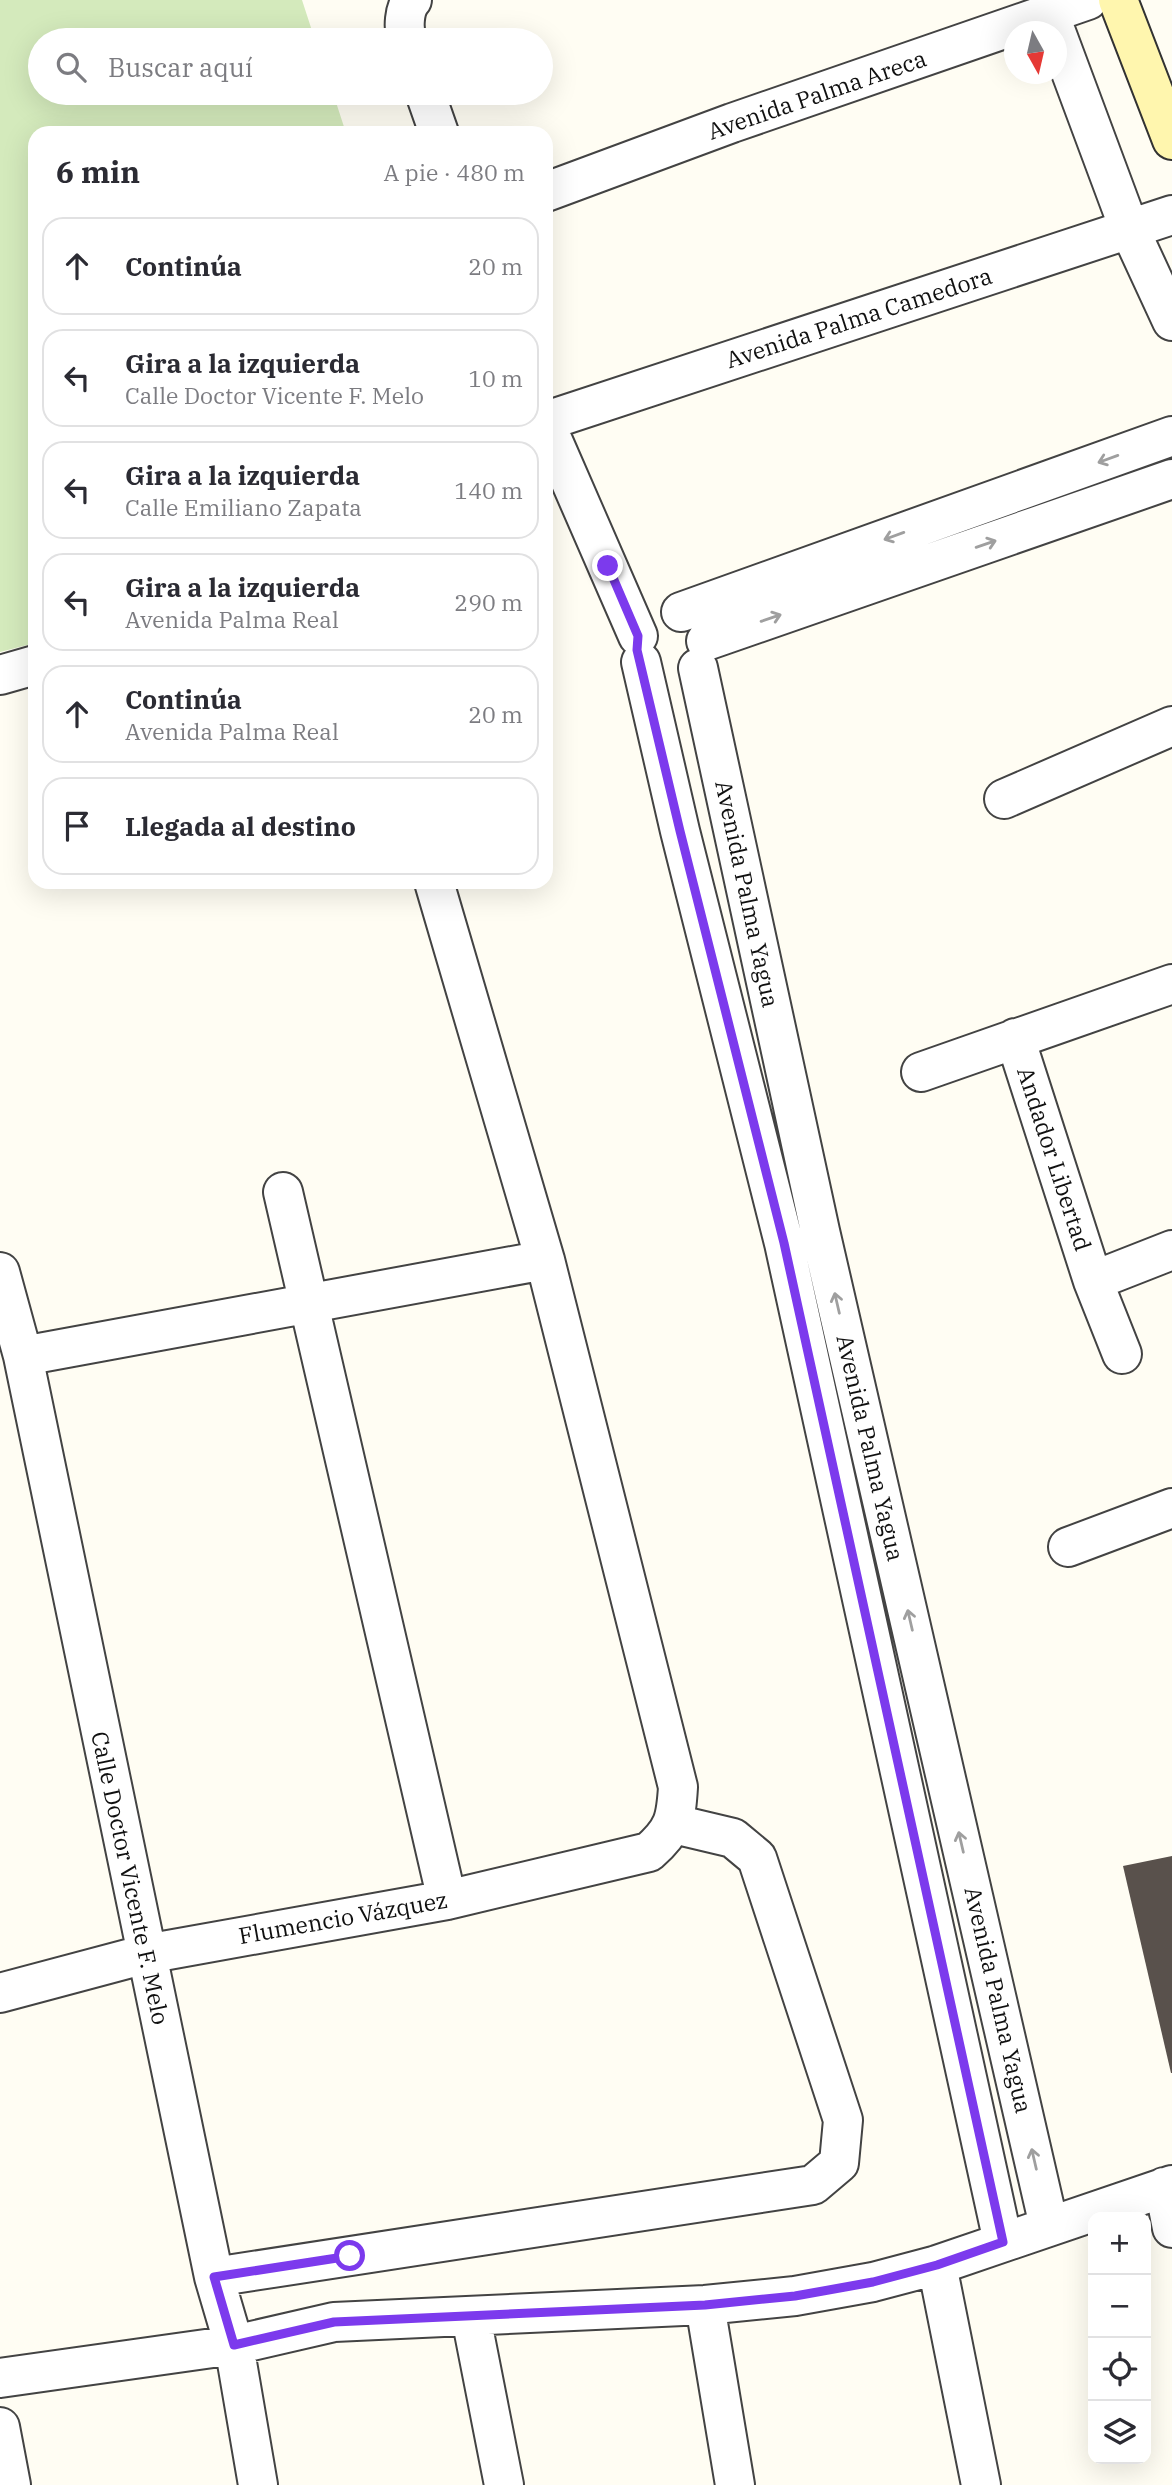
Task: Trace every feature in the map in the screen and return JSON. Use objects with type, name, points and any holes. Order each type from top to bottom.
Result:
[{"type":"main road","points":[[1118,0],[1172,140]]},
{"type":"street","name":"Avenida Palma Areca","points":[[1061,21],[1088,0]]},
{"type":"street","name":"Avenida Palma Areca","points":[[553,188],[732,123],[1004,41]]},
{"type":"street","points":[[1067,61],[1129,228],[1172,321]]},
{"type":"street","points":[[429,105],[437,126]]},
{"type":"street","name":"Avenida Palma Camedora","points":[[553,421],[1172,215]]},
{"type":"street","points":[[681,612],[1172,436]]},
{"type":"street","points":[[553,440],[640,649],[657,678],[668,681],[680,680],[702,654],[1172,479]]},
{"type":"street","points":[[702,654],[704,631],[698,622],[681,612],[671,611],[654,615],[647,621],[640,649],[680,831],[784,1243],[1003,2242]]},
{"type":"street","name":"Avenida Palma Yagua","points":[[702,654],[820,1231],[1049,2226]]},
{"type":"street","points":[[0,675],[28,667]]},
{"type":"street","points":[[1004,799],[1172,726]]},
{"type":"street","points":[[214,2277],[813,2185],[839,2163],[843,2120],[757,1858],[733,1838],[674,1824],[678,1787],[545,1260],[436,889]]},
{"type":"street","name":"Andador Libertad","points":[[921,1072],[1172,984]]},
{"type":"street","name":"Andador Libertad","points":[[1015,1038],[1093,1281],[1122,1354]]},
{"type":"street","points":[[283,1192],[447,1900]]},
{"type":"street","points":[[784,1243],[820,1231]]},
{"type":"street","name":"Andador Libertad","points":[[1093,1281],[1172,1250]]},
{"type":"street","points":[[23,1356],[545,1260]]},
{"type":"street","name":"Calle Doctor Vicente F. Melo","points":[[0,1272],[23,1356],[214,2277],[234,2345],[258,2485]]},
{"type":"street","points":[[1068,1547],[1172,1508]]},
{"type":"street","points":[[897,1753],[938,1742]]},
{"type":"street","name":"Flumencio Vázquez","points":[[0,1993],[146,1954],[447,1900],[649,1852],[674,1824]]},
{"type":"street","points":[[0,2378],[234,2345],[334,2322],[705,2305],[795,2296],[873,2282],[937,2265],[1168,2186],[1172,2228]]},
{"type":"street","points":[[937,2265],[981,2485]]},
{"type":"street","points":[[705,2305],[735,2485]]},
{"type":"street","points":[[471,2317],[504,2485]]},
{"type":"street","points":[[0,2427],[12,2485]]},
{"type":"green space","points":[[0,0],[302,0],[311,28],[28,28],[28,105],[337,105],[344,126],[28,126],[28,645],[0,652]]},
{"type":"building","points":[[1172,1856],[1172,2073],[1171,2073],[1123,1866]]},
{"type":"route","points":[[350,2256],[214,2277],[234,2345],[334,2322],[705,2305],[795,2296],[873,2282],[937,2265],[1003,2242],[784,1243],[680,831],[637,650],[638,636],[608,566]]}]
